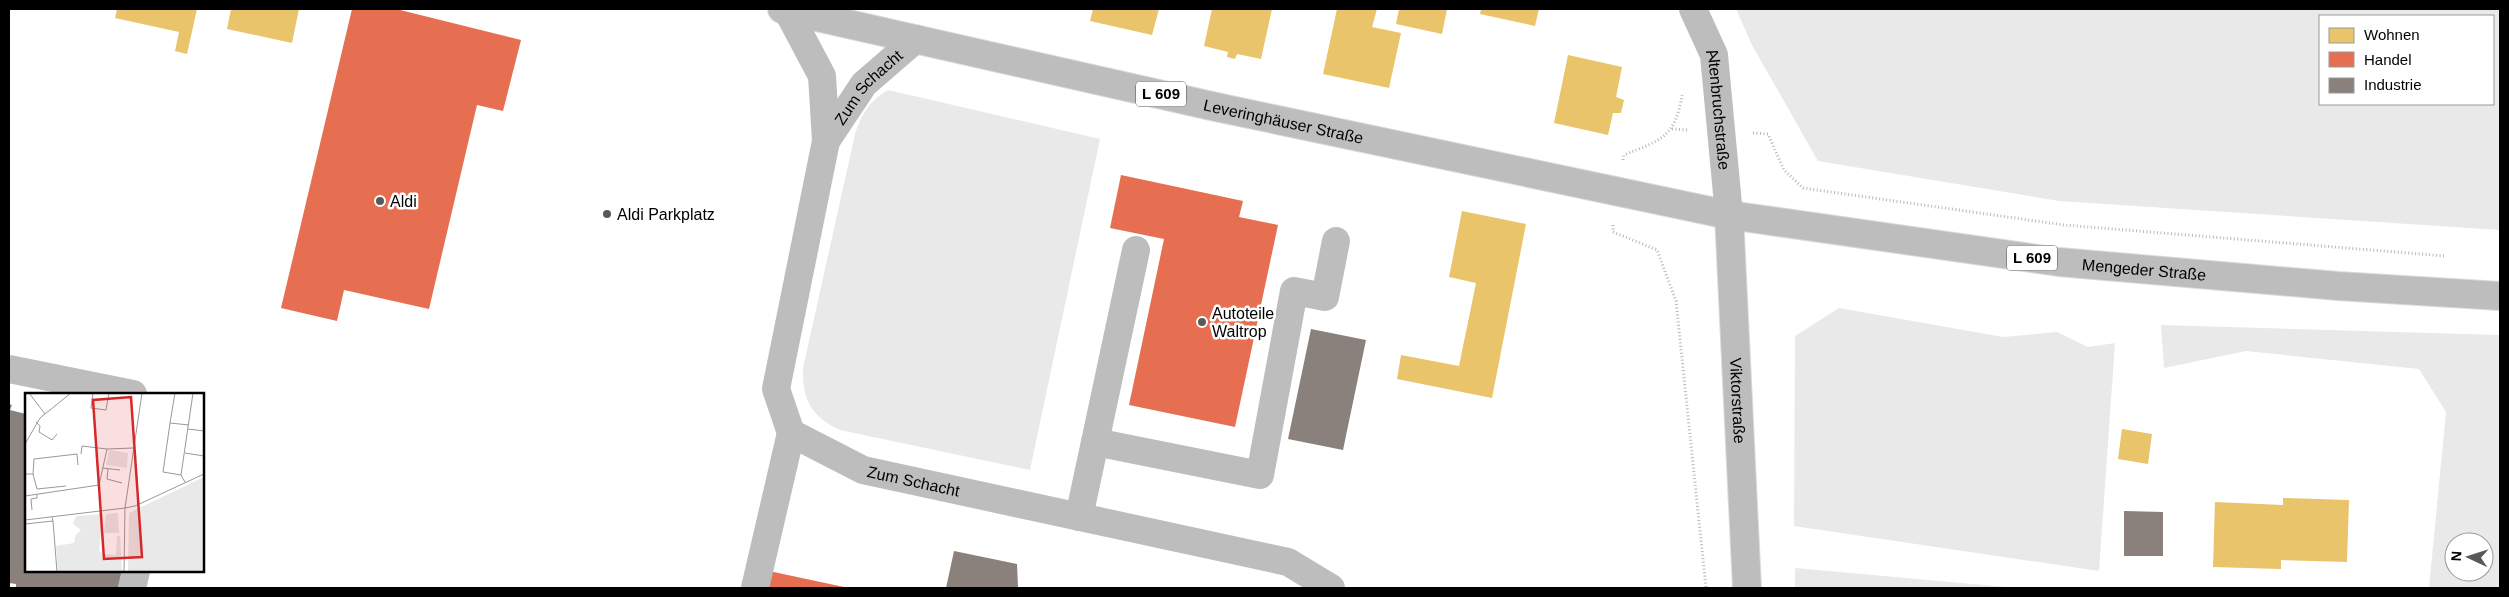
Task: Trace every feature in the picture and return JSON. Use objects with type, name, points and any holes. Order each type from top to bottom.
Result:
[{"type":"main road","name":"Leveringhäuser Straße","points":[[784,9],[1216,107],[1729,215]]},
{"type":"main road","name":"Zum Schacht","points":[[784,9],[822,76],[826,141],[776,389],[791,433],[863,470],[1288,562],[1331,588]]},
{"type":"main road","name":"Altenbruchstraße","points":[[1693,9],[1714,55],[1729,215]]},
{"type":"main road","name":"Zum Schacht","points":[[826,141],[864,84],[916,39]]},
{"type":"main road","name":"Mengeder Straße","points":[[1729,215],[2059,262],[2338,286],[2500,296]]},
{"type":"main road","name":"Viktorstraße","points":[[1729,215],[1747,588]]},
{"type":"main road","points":[[1095,442],[1260,475],[1294,291],[1325,297],[1336,241]]},
{"type":"main road","points":[[1079,517],[1136,250]]},
{"type":"main road","points":[[9,369],[128,393]]},
{"type":"main road","points":[[755,588],[791,433]]},
{"type":"main road","points":[[132,588],[136,572]]},
{"type":"path","points":[[1683,93],[1679,116],[1672,129],[1657,142],[1624,155],[1616,191],[1612,232],[1657,250],[1676,301],[1706,588]]},
{"type":"path","points":[[1672,129],[1768,134],[1784,170],[1803,188],[2064,225],[2453,257]]},
{"type":"shaded area","points":[[1736,9],[2500,9],[2500,230],[2059,201],[1818,161],[1752,45]]},
{"type":"shaded area","points":[[888,90],[1100,139],[1030,470],[840,430],[822,419],[807,398],[804,389],[803,368],[855,134],[860,120],[871,103]]},
{"type":"shaded area","points":[[1839,308],[2003,337],[2057,332],[2088,347],[2115,343],[2099,571],[1794,526],[1795,336]]},
{"type":"shaded area","points":[[2161,325],[2500,335],[2500,588],[2429,588],[2446,412],[2419,369],[2246,351],[2164,368]]},
{"type":"shaded area","points":[[1795,568],[2017,588],[1795,588]]},
{"type":"building: Wohnen","points":[[117,9],[197,9],[187,54],[175,51],[179,32],[115,18]]},
{"type":"building: Wohnen","points":[[231,9],[299,9],[292,43],[227,29]]},
{"type":"building: Wohnen","points":[[1093,9],[1159,9],[1152,35],[1090,21]]},
{"type":"building: Wohnen","points":[[1212,9],[1272,9],[1261,59],[1237,54],[1235,59],[1227,57],[1228,52],[1204,46]]},
{"type":"building: Wohnen","points":[[1337,9],[1377,9],[1372,27],[1401,33],[1389,88],[1323,74]]},
{"type":"building: Wohnen","points":[[1399,9],[1447,9],[1442,34],[1396,24]]},
{"type":"building: Wohnen","points":[[1481,9],[1539,9],[1535,26],[1480,14]]},
{"type":"building: Wohnen","points":[[1568,55],[1622,67],[1616,97],[1624,100],[1621,113],[1613,113],[1608,135],[1554,123]]},
{"type":"building: Wohnen","points":[[1462,211],[1526,224],[1492,398],[1397,379],[1401,355],[1459,366],[1476,283],[1449,277]]},
{"type":"building: Wohnen","points":[[2122,429],[2152,434],[2148,464],[2118,459]]},
{"type":"building: Wohnen","points":[[2283,498],[2349,500],[2347,562],[2281,560],[2281,569],[2213,567],[2215,502],[2283,505]]},
{"type":"building: Handel","name":"Aldi","points":[[352,9],[396,9],[521,40],[503,111],[477,105],[429,309],[344,290],[337,321],[281,308]]},
{"type":"building: Handel","name":"Autoteile Waltrop","points":[[1121,175],[1243,201],[1239,217],[1278,225],[1235,427],[1129,405],[1164,239],[1110,228]]},
{"type":"building: Handel","points":[[769,571],[844,587],[844,588],[765,588]]},
{"type":"building: Industrie","points":[[1311,329],[1366,340],[1343,450],[1288,439]]},
{"type":"building: Industrie","points":[[9,404],[12,405],[10,410],[25,414],[25,572],[122,572],[118,588],[16,588],[16,584],[9,583]]},
{"type":"building: Industrie","points":[[2124,511],[2163,512],[2163,556],[2124,556]]},
{"type":"building: Industrie","points":[[954,551],[1017,564],[1018,588],[946,588]]},
{"type":"place","name":"Aldi","points":[[380,201]]},
{"type":"place","name":"Aldi Parkplatz","points":[[607,214]]},
{"type":"place","name":"Autoteile Waltrop","points":[[1202,322]]}]
